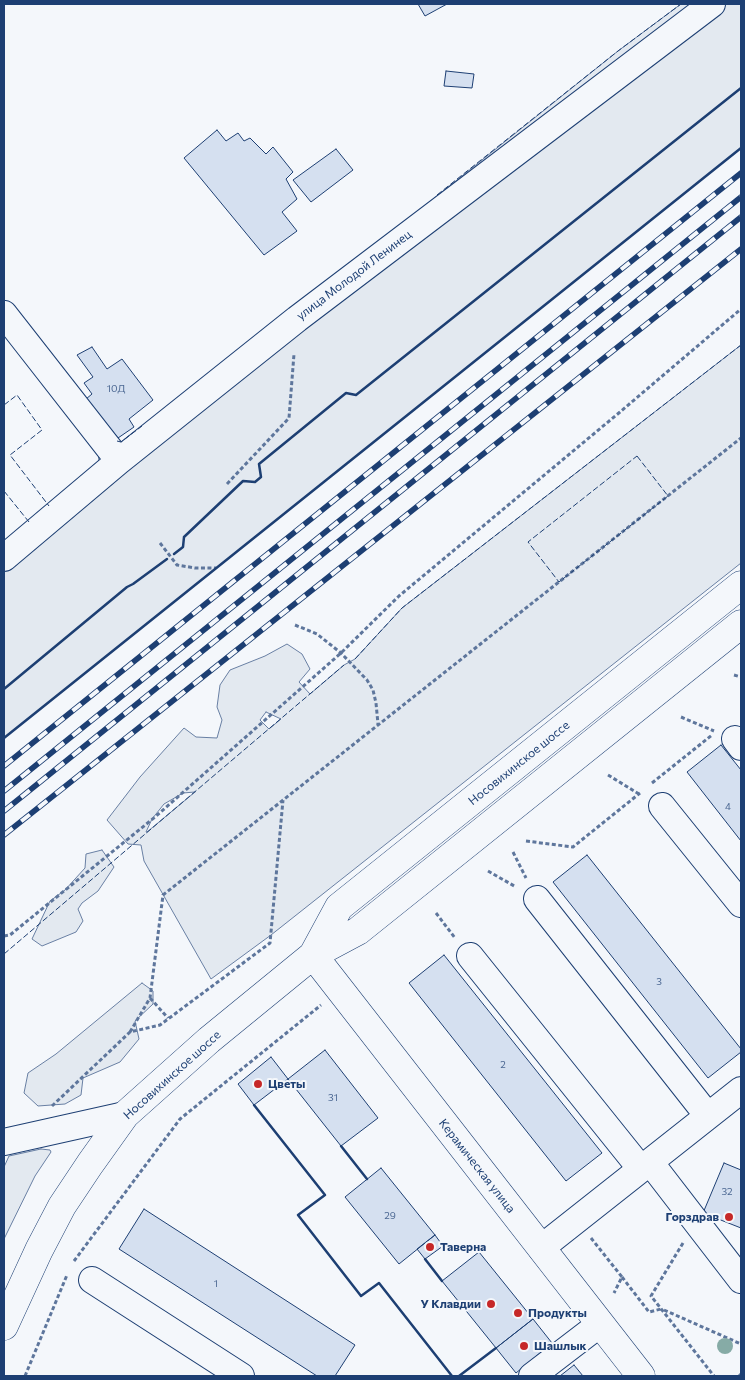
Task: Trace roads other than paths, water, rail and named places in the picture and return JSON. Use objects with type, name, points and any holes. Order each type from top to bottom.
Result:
[{"type":"main road","name":"Носовихинское шоссе","points":[[312,955],[339,907],[741,585]]},
{"type":"main road","name":"Носовихинское шоссе","points":[[4,1326],[39,1250],[62,1206],[125,1116],[209,1040],[312,955],[358,931],[741,624]]},
{"type":"main road","name":"Керамическая улица","points":[[312,955],[641,1376]]},
{"type":"street","name":"улица Молодой Ленинец","points":[[4,558],[119,461],[297,318],[712,4]]},
{"type":"street","points":[[4,314],[119,461]]},
{"type":"street","points":[[662,806],[741,904]]},
{"type":"street","points":[[537,899],[708,1116]]},
{"type":"street","points":[[470,956],[645,1166],[696,1222],[741,1280]]},
{"type":"street","points":[[541,1248],[741,1090]]},
{"type":"street","points":[[4,1142],[125,1116]]},
{"type":"street","points":[[92,1280],[241,1376]]},
{"type":"street","points":[[532,1376],[600,1324]]},
{"type":"railway","points":[[4,766],[741,173]]},
{"type":"railway","points":[[4,791],[741,197]]},
{"type":"railway","points":[[4,811],[741,217]]},
{"type":"railway","points":[[4,835],[741,249]]},
{"type":"place","name":"Цветы","points":[[258,1084]]},
{"type":"place","name":"Горздрав","points":[[729,1217]]},
{"type":"place","name":"Таверна","points":[[430,1247]]},
{"type":"place","name":"У Клавдии","points":[[491,1304]]},
{"type":"place","name":"Продукты","points":[[518,1313]]},
{"type":"place","name":"Шашлык","points":[[524,1346]]}]
